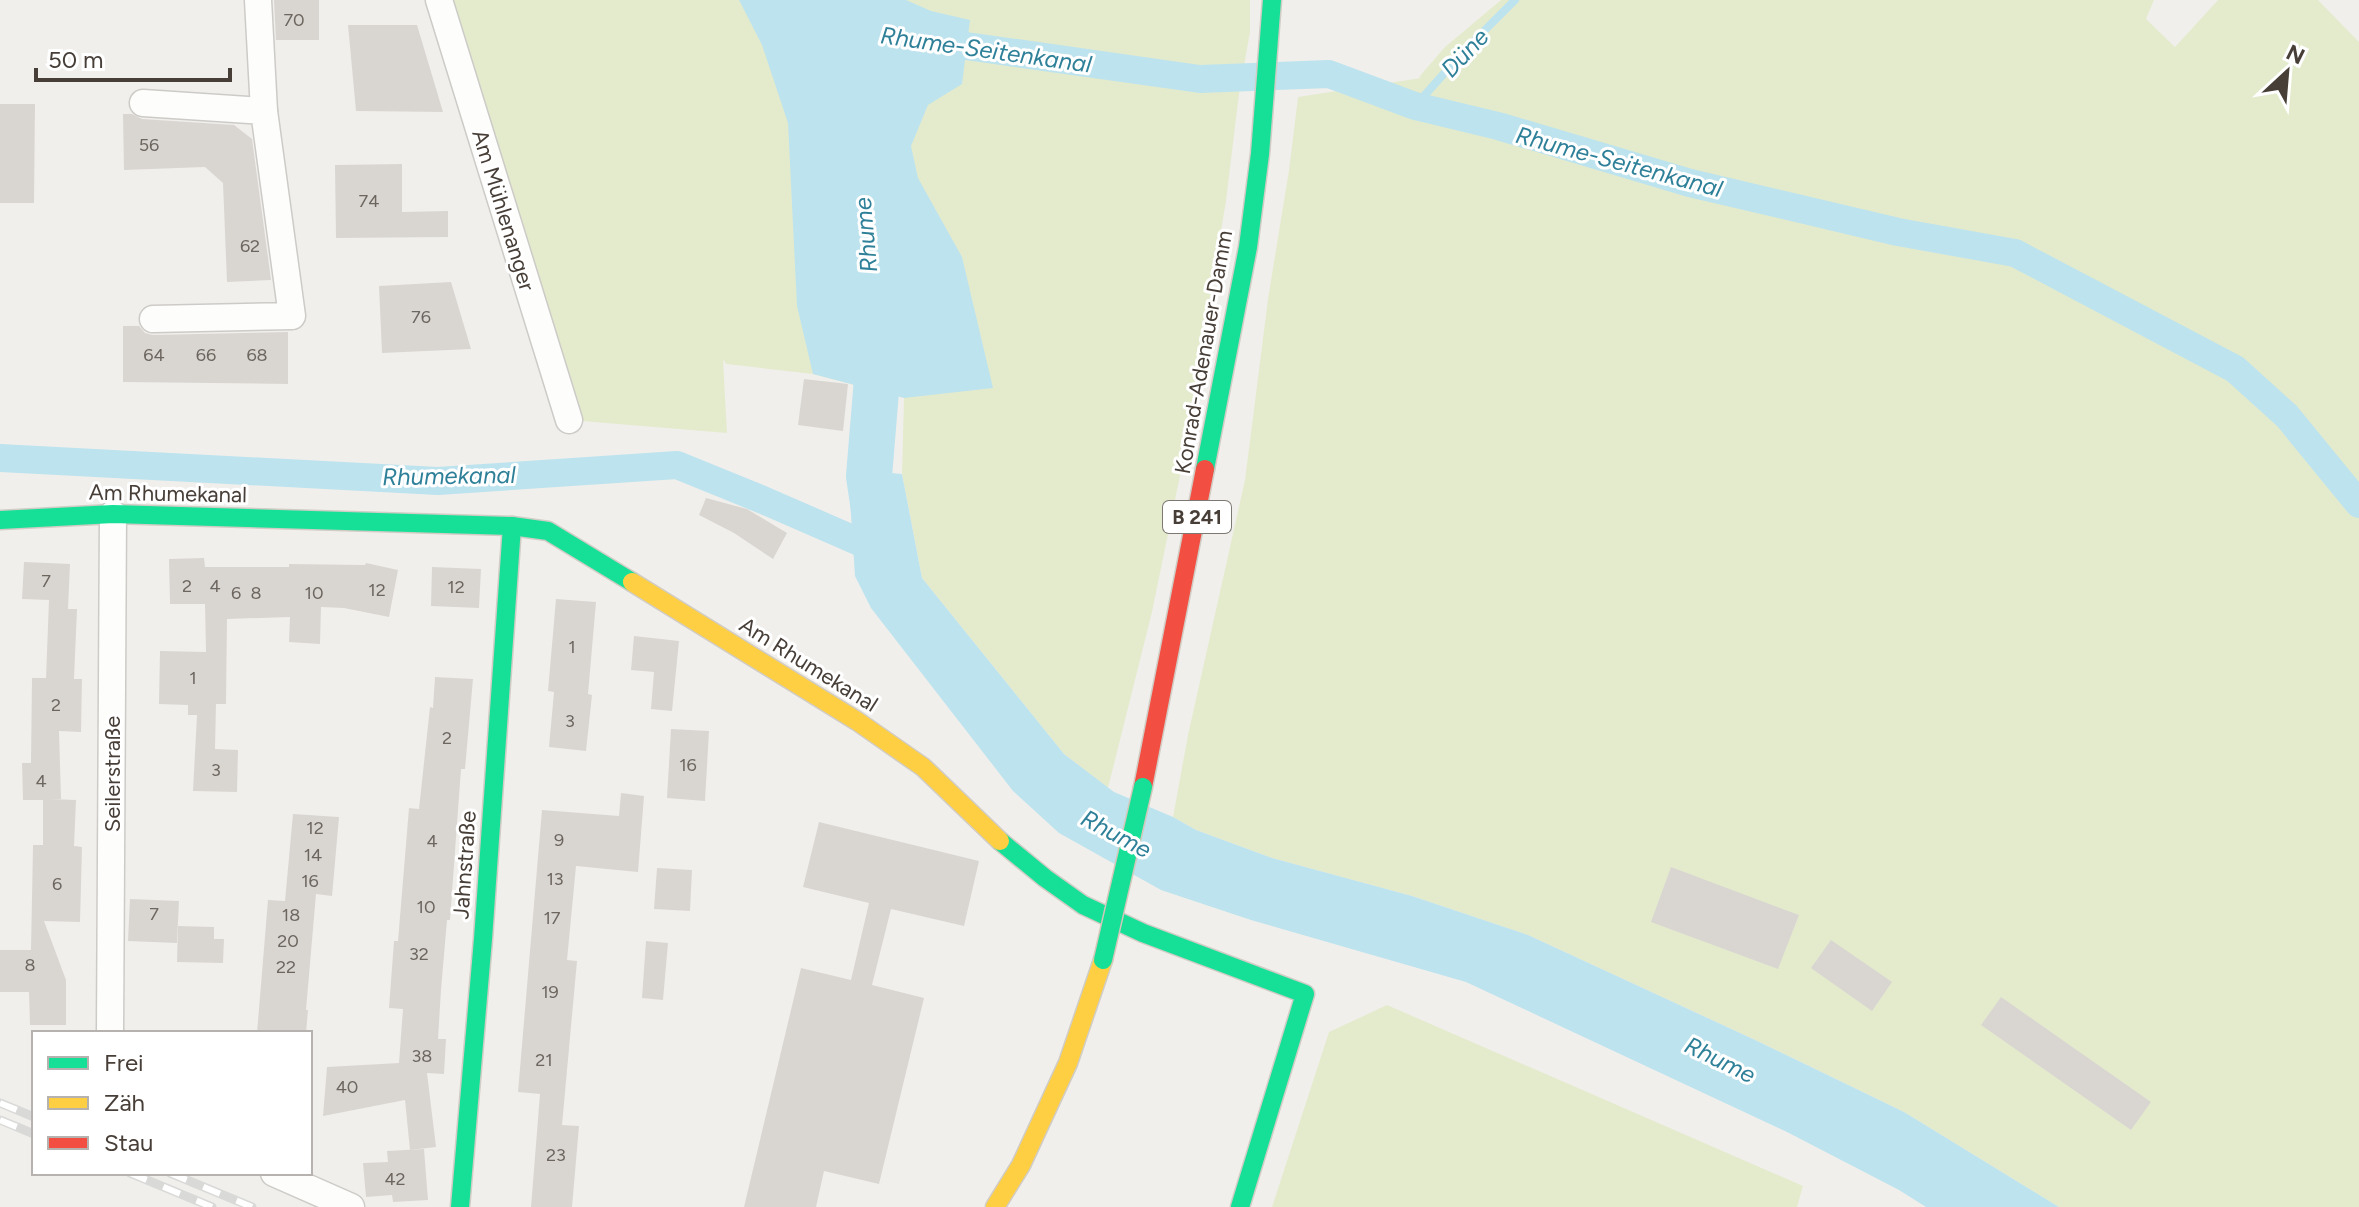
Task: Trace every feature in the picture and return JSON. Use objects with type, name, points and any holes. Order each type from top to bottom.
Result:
[{"type":"street","points":[[153,319],[292,316],[264,111],[258,0]]},
{"type":"street","name":"Am Mühlenanger","points":[[439,0],[569,420]]},
{"type":"street","name":"Konrad-Adenauer-Damm","points":[[995,1207],[1021,1165],[1068,1063],[1103,960],[1143,787],[1248,247],[1260,154],[1272,0]]},
{"type":"street","points":[[143,103],[264,111]]},
{"type":"street","name":"Am Rhumekanal","points":[[8,520],[113,514],[512,526],[548,531],[857,721],[923,767],[1010,850],[1083,905],[1143,933],[1305,994],[1240,1207]]},
{"type":"street","name":"Seilerstraße","points":[[110,1031],[113,514]]},
{"type":"street","name":"Jahnstraße","points":[[460,1207],[483,939],[512,526]]},
{"type":"street","points":[[279,1175],[351,1207]]},
{"type":"green space","points":[[439,0],[1250,0],[1250,32],[1226,201],[1182,466],[1152,612],[1108,788],[1064,754],[922,578],[902,474],[904,398],[813,374],[726,364],[723,359],[727,433],[569,420]]},
{"type":"green space","points":[[1501,0],[2154,0],[2146,19],[2175,47],[2218,0],[2318,0],[2359,42],[2359,1207],[2059,1207],[1904,1112],[1528,935],[1412,896],[1272,858],[1196,830],[1173,817],[1188,735],[1245,480],[1298,97],[1421,78],[1445,47]]},
{"type":"green space","points":[[1387,1005],[1803,1186],[1797,1207],[1272,1207],[1329,1032]]},
{"type":"water","points":[[739,0],[906,0],[931,11],[970,20],[962,84],[928,105],[911,146],[918,178],[962,257],[993,388],[904,398],[813,374],[797,306],[788,123],[762,45]]},
{"type":"water","points":[[848,469],[902,474],[922,578],[1064,754],[1114,792],[1196,830],[1272,858],[1412,896],[1528,935],[1904,1112],[2059,1207],[1926,1207],[1787,1132],[1466,982],[1251,920],[1161,890],[1059,833],[1013,791],[871,608],[855,576]]},
{"type":"building","points":[[274,0],[319,0],[319,40],[276,40]]},
{"type":"building","points":[[348,25],[417,25],[443,112],[356,111]]},
{"type":"building","points":[[0,104],[35,104],[34,203],[0,203]]},
{"type":"building","points":[[123,114],[142,119],[234,125],[252,139],[271,280],[227,282],[223,183],[205,167],[124,170]]},
{"type":"building","points":[[402,164],[402,212],[448,211],[448,237],[336,238],[335,165]]},
{"type":"building","points":[[451,282],[471,349],[382,353],[379,286]]},
{"type":"building","points":[[123,326],[139,326],[145,333],[153,335],[288,332],[288,384],[123,382]]},
{"type":"building","points":[[804,379],[848,384],[843,431],[798,425]]},
{"type":"building","points":[[706,498],[747,509],[787,533],[773,559],[734,533],[699,515]]},
{"type":"building","points":[[204,558],[205,567],[366,563],[398,570],[389,617],[321,607],[320,644],[289,642],[290,617],[227,619],[226,704],[216,704],[215,749],[238,750],[237,792],[193,791],[197,715],[188,715],[188,705],[159,704],[160,651],[206,652],[205,604],[170,604],[169,559]]},
{"type":"building","points":[[24,562],[70,564],[68,609],[77,609],[74,679],[82,679],[81,732],[59,731],[61,799],[51,799],[76,800],[74,846],[82,847],[80,922],[44,921],[66,980],[66,1025],[30,1025],[29,992],[0,992],[0,950],[31,950],[33,845],[43,845],[43,800],[23,800],[22,763],[31,763],[32,678],[46,678],[49,600],[22,599]]},
{"type":"building","points":[[432,567],[481,569],[479,608],[431,606]]},
{"type":"building","points":[[556,599],[596,602],[586,751],[549,747],[554,692],[548,691]]},
{"type":"building","points":[[634,636],[679,641],[672,711],[651,709],[654,672],[631,670]]},
{"type":"building","points":[[435,677],[473,679],[465,769],[461,769],[450,920],[447,920],[441,990],[438,1039],[446,1039],[444,1074],[427,1073],[436,1147],[410,1150],[405,1100],[323,1116],[327,1067],[399,1063],[403,1009],[389,1008],[394,941],[398,941],[409,808],[419,809]]},
{"type":"building","points":[[671,729],[709,731],[705,801],[667,798]]},
{"type":"building","points":[[621,793],[644,796],[638,872],[576,866],[567,960],[577,961],[562,1125],[579,1126],[572,1207],[531,1207],[540,1094],[518,1092],[542,810],[619,816]]},
{"type":"building","points":[[293,814],[339,817],[332,896],[316,894],[306,1031],[257,1031],[268,900],[285,901]]},
{"type":"building","points":[[819,822],[979,861],[964,926],[891,909],[872,985],[924,998],[879,1184],[824,1171],[816,1207],[744,1207],[801,968],[851,980],[869,903],[803,887]]},
{"type":"building","points":[[1671,867],[1799,915],[1778,969],[1651,922]]},
{"type":"building","points":[[657,868],[692,870],[690,911],[654,909]]},
{"type":"building","points":[[130,899],[179,901],[177,943],[128,941]]},
{"type":"building","points":[[178,926],[214,927],[214,939],[224,939],[223,963],[177,962]]},
{"type":"building","points":[[1831,940],[1892,982],[1872,1011],[1811,968]]},
{"type":"building","points":[[646,941],[668,943],[663,1000],[642,998]]},
{"type":"building","points":[[2001,997],[2151,1102],[2131,1130],[1981,1025]]},
{"type":"building","points":[[424,1149],[428,1200],[393,1202],[392,1195],[366,1197],[363,1163],[388,1162],[387,1151]]},
{"type":"waterway","name":"Düne","points":[[1415,106],[1515,0]]},
{"type":"waterway","name":"Rhume-Seitenkanal","points":[[931,41],[1200,79],[1329,74],[1415,106],[1498,126],[1690,183],[1898,232],[2015,253],[2235,369],[2287,416],[2359,504]]},
{"type":"waterway","name":"Rhume","points":[[874,327],[878,367],[869,476],[877,530]]},
{"type":"waterway","name":"Rhumekanal","points":[[0,458],[438,481],[677,465],[880,551]]},
{"type":"railway","points":[[0,1103],[32,1116]]},
{"type":"railway","points":[[0,1120],[32,1133]]},
{"type":"railway","points":[[135,1175],[212,1207]]},
{"type":"railway","points":[[175,1175],[252,1207]]},
{"type":"traffic: fast","points":[[1205,469],[1248,247],[1260,154],[1272,0]]},
{"type":"traffic: fast","points":[[0,520],[113,514],[512,526],[548,531],[632,582]]},
{"type":"traffic: fast","points":[[460,1207],[483,939],[512,526]]},
{"type":"traffic: fast","points":[[1103,960],[1143,787]]},
{"type":"traffic: fast","points":[[1000,841],[1083,905],[1143,933],[1305,994],[1240,1207]]},
{"type":"traffic: slow","points":[[632,582],[857,721],[923,767],[1000,841]]},
{"type":"traffic: slow","points":[[995,1207],[1021,1165],[1068,1063],[1103,960]]},
{"type":"traffic: jam","points":[[1143,787],[1205,469]]}]
